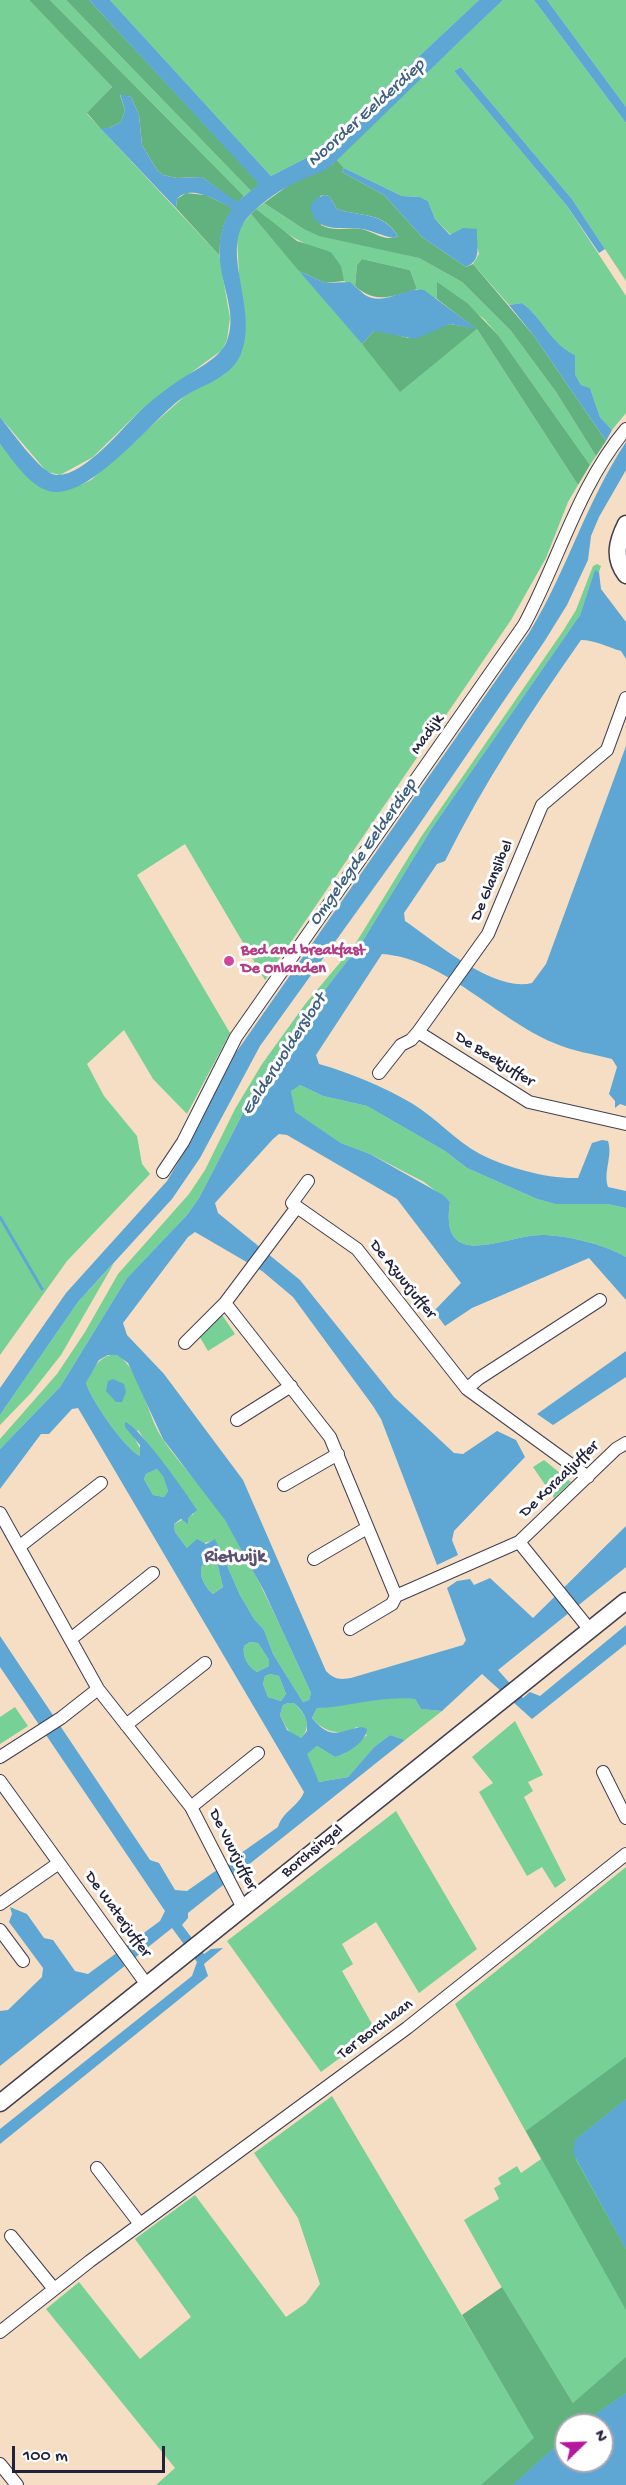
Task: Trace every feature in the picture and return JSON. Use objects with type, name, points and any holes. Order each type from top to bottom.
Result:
[{"type":"main road","points":[[626,525],[617,551],[626,575]]},
{"type":"main road","points":[[626,554],[626,565]]},
{"type":"main road","name":"Borchsingel","points":[[0,2103],[626,1601]]},
{"type":"street","name":"Madijk","points":[[163,1172],[183,1142],[236,1037],[524,625],[541,593],[582,496],[598,467],[626,429]]},
{"type":"street","name":"De Glanslibel","points":[[378,1073],[401,1045],[411,1040],[418,1032],[488,934],[542,805],[607,750],[626,698]]},
{"type":"street","name":"De Beekjuffer","points":[[418,1032],[529,1102],[626,1124]]},
{"type":"street","points":[[185,1343],[225,1303],[297,1207],[292,1203],[309,1181]]},
{"type":"street","name":"De Azuurjuffer","points":[[297,1207],[357,1249],[467,1389],[588,1477]]},
{"type":"street","points":[[467,1389],[478,1379],[600,1300]]},
{"type":"street","points":[[225,1303],[330,1437],[396,1596]]},
{"type":"street","points":[[237,1420],[291,1386]]},
{"type":"street","name":"De Koraaljuffer","points":[[350,1629],[392,1604],[396,1596],[519,1542],[626,1443]]},
{"type":"street","points":[[284,1485],[338,1454]]},
{"type":"street","points":[[20,1546],[101,1483]]},
{"type":"street","name":"De Vuurjuffer","points":[[0,1513],[72,1638],[98,1689],[191,1807],[243,1908]]},
{"type":"street","points":[[314,1559],[367,1528]]},
{"type":"street","name":"De Koraaljuffer","points":[[519,1542],[590,1630]]},
{"type":"street","points":[[72,1638],[153,1573]]},
{"type":"street","points":[[126,1725],[205,1663]]},
{"type":"street","points":[[0,1757],[38,1734],[98,1689]]},
{"type":"street","name":"De Vuurjuffer","points":[[191,1807],[258,1753]]},
{"type":"street","points":[[603,1772],[626,1818]]},
{"type":"street","name":"De Waterjuffer","points":[[0,1781],[147,1985]]},
{"type":"street","name":"Ter Borchlaan","points":[[0,2332],[140,2224],[407,2028],[626,1854]]},
{"type":"street","points":[[0,1904],[59,1863]]},
{"type":"street","points":[[0,1930],[23,1961]]},
{"type":"street","points":[[97,2168],[140,2224]]},
{"type":"street","points":[[11,2236],[54,2289]]},
{"type":"street","points":[[0,2464],[17,2485]]},
{"type":"green space","points":[[0,0],[29,0],[112,87],[87,114],[219,255],[230,318],[227,340],[222,350],[143,408],[93,457],[60,475],[47,472],[0,417]]},
{"type":"green space","points":[[29,0],[50,0],[244,196],[237,203],[202,177],[177,178],[163,175],[157,170],[142,145],[139,115],[131,97],[120,95],[125,110],[121,122],[109,128],[100,128],[87,113],[112,87]]},
{"type":"green space","points":[[50,0],[66,0],[251,191],[244,196]]},
{"type":"green space","points":[[66,0],[89,0],[260,184],[251,191]]},
{"type":"green space","points":[[110,0],[479,0],[349,122],[308,157],[271,176]]},
{"type":"green space","points":[[503,0],[534,0],[626,123],[626,281],[572,199],[461,67],[454,71],[567,206],[626,296],[626,413],[612,430],[600,417],[590,388],[581,385],[575,374],[575,355],[559,344],[530,309],[522,303],[509,305],[473,264],[479,254],[476,242],[456,234],[451,235],[435,219],[428,201],[420,197],[402,196],[344,168],[336,159]]},
{"type":"green space","points":[[547,0],[626,0],[626,107]]},
{"type":"green space","points":[[336,159],[344,168],[342,172],[384,195],[422,237],[466,267],[473,264],[534,336],[606,441],[596,456],[556,392],[511,331],[462,282],[419,258],[319,236],[302,228],[264,203],[289,185],[333,164]],"holes":[[[320,196],[329,196],[337,209],[370,216],[385,222],[398,236],[388,238],[365,230],[331,228],[321,225]]]},
{"type":"green space","points":[[186,193],[205,195],[233,208],[222,230],[219,255],[176,208],[177,199]]},
{"type":"green space","points":[[264,203],[302,228],[419,258],[462,282],[511,331],[556,392],[596,456],[590,465],[498,335],[484,319],[437,283],[437,299],[417,289],[410,270],[362,259],[357,265],[355,286],[344,281],[331,252],[310,246],[282,230],[256,209]]},
{"type":"green space","points":[[256,209],[297,241],[331,252],[341,266],[344,281],[325,283],[299,271],[251,214]]},
{"type":"green space","points":[[251,214],[400,391],[477,329],[578,485],[568,502],[546,558],[511,620],[265,980],[185,844],[137,875],[230,1033],[187,1114],[153,1079],[124,1030],[87,1064],[104,1096],[137,1136],[142,1164],[150,1174],[67,1261],[0,1355],[0,444],[37,485],[78,486],[91,480],[186,395],[225,374],[239,274],[237,239],[241,226]]},
{"type":"green space","points":[[362,259],[410,270],[417,289],[385,297],[363,292],[355,286],[357,265]]},
{"type":"green space","points":[[437,282],[467,303],[498,335],[590,465],[578,485],[477,329],[400,392],[362,344],[374,331],[383,331],[408,338],[450,324],[475,328],[437,299]]},
{"type":"green space","points":[[597,564],[601,566],[599,572],[595,571],[580,615],[432,828],[362,942],[293,1031],[243,1113],[199,1198],[187,1215],[127,1278],[60,1387],[0,1449],[0,1439],[57,1374],[85,1332],[118,1274],[189,1194],[205,1170],[235,1109],[262,1064],[306,1003],[354,946],[421,837],[563,631],[576,610],[593,566]]},
{"type":"green space","points":[[300,1085],[323,1096],[367,1106],[445,1151],[467,1168],[537,1199],[555,1204],[607,1204],[626,1208],[626,1257],[596,1244],[551,1235],[477,1246],[464,1244],[454,1237],[449,1224],[450,1202],[424,1182],[370,1154],[341,1143],[294,1112],[291,1091],[295,1086]]},
{"type":"green space","points":[[114,1263],[61,1355],[31,1393],[0,1425],[0,1415],[78,1302]]},
{"type":"green space","points":[[222,1315],[235,1334],[208,1351],[198,1334]]},
{"type":"green space","points":[[117,1354],[133,1372],[162,1438],[219,1510],[238,1542],[271,1606],[311,1693],[309,1700],[303,1702],[273,1654],[264,1630],[254,1619],[240,1595],[215,1540],[187,1548],[175,1532],[174,1524],[194,1514],[138,1430],[134,1437],[142,1452],[140,1456],[126,1444],[94,1401],[86,1383],[101,1360]]},
{"type":"green space","points":[[544,1460],[571,1482],[554,1498],[533,1467]]},
{"type":"green space","points":[[157,1469],[163,1475],[168,1491],[164,1497],[153,1495],[144,1479],[146,1474]]},
{"type":"green space","points":[[210,1557],[216,1558],[223,1587],[213,1594],[201,1575],[202,1565]]},
{"type":"green space","points":[[250,1642],[258,1643],[269,1660],[269,1666],[257,1672],[248,1664],[244,1654],[244,1646]]},
{"type":"green space","points":[[270,1674],[279,1676],[286,1694],[281,1701],[268,1697],[263,1684],[265,1676]]},
{"type":"green space","points":[[395,1697],[415,1699],[421,1709],[442,1711],[405,1740],[390,1735],[374,1747],[348,1777],[319,1782],[306,1754],[317,1746],[335,1757],[344,1754],[367,1735],[357,1727],[344,1732],[327,1730],[312,1718],[317,1708]]},
{"type":"green space","points":[[294,1703],[306,1720],[307,1729],[301,1738],[290,1732],[280,1715],[283,1705]]},
{"type":"green space","points":[[15,1707],[28,1726],[0,1744],[0,1717]]},
{"type":"green space","points":[[515,1721],[543,1775],[528,1782],[533,1791],[524,1797],[566,1880],[555,1888],[542,1867],[527,1876],[479,1792],[493,1783],[472,1757]]},
{"type":"green space","points":[[396,1811],[477,1949],[419,1993],[376,1922],[342,1944],[353,1964],[342,1971],[376,2031],[321,2072],[227,1941]]},
{"type":"green space","points":[[626,1867],[626,2485],[156,2485],[175,2468],[46,2309],[79,2282],[140,2359],[191,2317],[135,2239],[195,2195],[286,2317],[306,2303],[320,2284],[298,2218],[254,2153],[332,2096],[534,2437],[554,2420],[554,2473],[614,2473],[614,2413],[562,2413],[573,2403],[498,2281],[464,2220],[499,2199],[494,2188],[501,2184],[498,2178],[517,2166],[521,2173],[541,2159],[455,2004]]},
{"type":"green space","points":[[626,2057],[626,2099],[575,2140],[576,2160],[626,2249],[626,2310],[526,2131]]},
{"type":"green space","points":[[502,2287],[573,2403],[626,2357],[626,2393],[597,2413],[554,2413],[554,2448],[513,2485],[481,2485],[534,2438],[462,2315]]},
{"type":"water","name":"Noorder Eelderdiep","points":[[89,0],[110,0],[271,176],[308,157],[349,122],[479,0],[503,0],[330,167],[280,191],[249,216],[240,230],[237,246],[246,320],[245,338],[235,364],[220,377],[178,401],[104,470],[72,489],[57,492],[48,491],[32,481],[0,444],[0,417],[42,467],[56,475],[67,473],[91,460],[155,398],[218,354],[227,341],[230,326],[230,310],[220,263],[220,245],[223,227],[232,208],[204,195],[190,193],[177,199],[176,208],[100,128],[109,128],[121,122],[125,110],[120,94],[131,97],[139,115],[142,145],[157,170],[163,175],[177,178],[202,177],[237,202],[259,184]]},
{"type":"water","points":[[534,0],[547,0],[626,107],[626,123]]},
{"type":"water","points":[[461,67],[572,199],[605,249],[599,253],[567,206],[454,71]]},
{"type":"water","points":[[344,168],[402,196],[420,197],[428,201],[435,219],[450,235],[463,228],[477,229],[478,251],[475,260],[466,267],[422,237],[384,195],[342,172]]},
{"type":"water","points":[[324,195],[329,196],[337,209],[370,216],[385,222],[398,236],[393,238],[362,229],[324,226],[318,222],[310,207],[315,199]]},
{"type":"water","points":[[299,271],[325,283],[350,282],[365,295],[373,298],[388,298],[409,291],[424,290],[477,329],[450,324],[415,339],[374,331],[362,344]]},
{"type":"water","points":[[522,303],[530,309],[559,344],[575,355],[575,374],[581,385],[590,388],[600,417],[612,430],[606,441],[534,336],[509,305]]},
{"type":"water","points":[[626,442],[626,470],[599,517],[591,536],[588,560],[567,605],[544,642],[414,832],[260,1046],[200,1158],[172,1199],[78,1302],[0,1415],[0,1388],[66,1293],[167,1181],[189,1144],[235,1054],[529,633],[555,585],[599,488]]},
{"type":"water","name":"Eelderwoldersloot","points":[[595,570],[599,572],[601,589],[626,622],[626,659],[621,651],[596,642],[581,640],[509,748],[445,861],[437,864],[404,913],[405,921],[466,964],[500,980],[517,984],[532,983],[546,964],[626,746],[626,1106],[620,1104],[615,1108],[615,1101],[609,1094],[617,1067],[612,1059],[554,1043],[533,1033],[470,991],[427,966],[405,958],[382,954],[316,1055],[319,1064],[367,1081],[402,1098],[471,1149],[515,1168],[541,1175],[578,1178],[592,1143],[608,1141],[608,1187],[626,1191],[626,1208],[607,1204],[555,1204],[537,1199],[467,1168],[445,1151],[367,1106],[323,1096],[300,1085],[291,1091],[295,1112],[341,1143],[370,1154],[443,1195],[450,1202],[449,1224],[454,1237],[464,1244],[477,1246],[551,1235],[596,1244],[626,1257],[626,1300],[589,1258],[472,1308],[445,1326],[434,1311],[461,1283],[397,1199],[287,1135],[279,1134],[273,1139],[215,1203],[218,1213],[300,1280],[394,1397],[454,1453],[463,1454],[497,1431],[516,1440],[525,1457],[454,1531],[452,1540],[458,1555],[437,1565],[381,1419],[293,1297],[262,1271],[195,1232],[188,1237],[123,1323],[127,1335],[164,1374],[243,1480],[326,1671],[332,1676],[340,1679],[351,1678],[463,1645],[466,1640],[447,1588],[457,1581],[470,1579],[474,1585],[490,1578],[533,1618],[626,1526],[626,1567],[498,1670],[523,1698],[530,1692],[540,1696],[626,1625],[626,1644],[532,1719],[482,1674],[442,1711],[421,1709],[415,1699],[402,1698],[317,1708],[312,1718],[325,1730],[336,1733],[362,1727],[367,1729],[360,1743],[340,1755],[335,1757],[317,1746],[307,1754],[319,1782],[348,1777],[374,1747],[390,1735],[405,1740],[188,1913],[188,1918],[182,1925],[204,1954],[211,1949],[223,1948],[204,1964],[208,1976],[0,2144],[0,2129],[192,1976],[197,1962],[172,1928],[0,2066],[0,2011],[8,2010],[42,1977],[43,1968],[9,1922],[12,1914],[10,1907],[27,1914],[44,1938],[53,1940],[75,1971],[88,1974],[160,1921],[165,1911],[0,1667],[0,1636],[150,1860],[159,1863],[175,1890],[187,1891],[278,1827],[283,1817],[298,1802],[304,1792],[78,1408],[72,1409],[49,1434],[41,1434],[0,1489],[0,1449],[60,1387],[127,1278],[187,1215],[199,1198],[243,1113],[293,1031],[362,942],[432,828],[580,615]],"holes":[[[108,1355],[117,1355],[128,1363],[163,1439],[225,1520],[264,1591],[311,1693],[309,1700],[303,1702],[273,1654],[264,1630],[254,1619],[240,1595],[215,1539],[206,1544],[197,1539],[187,1548],[175,1532],[174,1524],[181,1519],[188,1524],[188,1518],[197,1510],[184,1490],[141,1435],[125,1422],[125,1427],[140,1445],[140,1456],[126,1444],[101,1412],[86,1383],[99,1360]],[[157,1469],[163,1476],[168,1491],[164,1497],[153,1495],[144,1479],[146,1474]],[[210,1557],[216,1558],[223,1587],[213,1594],[201,1575],[202,1565]],[[250,1642],[258,1643],[269,1660],[269,1666],[257,1672],[254,1670],[245,1657],[244,1646]],[[270,1674],[279,1676],[286,1694],[281,1701],[268,1697],[263,1684],[265,1676]],[[294,1703],[304,1715],[307,1731],[301,1738],[287,1730],[280,1715],[283,1705]]]},
{"type":"water","points":[[626,1351],[626,1377],[553,1425],[537,1414]]},
{"type":"water","points":[[113,1379],[124,1384],[126,1392],[122,1402],[116,1402],[106,1391],[108,1381]]},
{"type":"water","points":[[626,2099],[626,2249],[573,2153],[575,2140]]},
{"type":"water","points":[[626,2393],[626,2485],[513,2485],[554,2448],[554,2473],[614,2473],[614,2413],[597,2413]]},
{"type":"waterway","points":[[0,1217],[42,1289]]},
{"type":"place","name":"Bed and breakfast De Onlanden","points":[[229,961]]},
{"type":"district","name":"Rietwijk","points":[[235,1558]]},
{"type":"water label","name":"Omgelegde Eelderdiep","points":[[364,853]]}]
